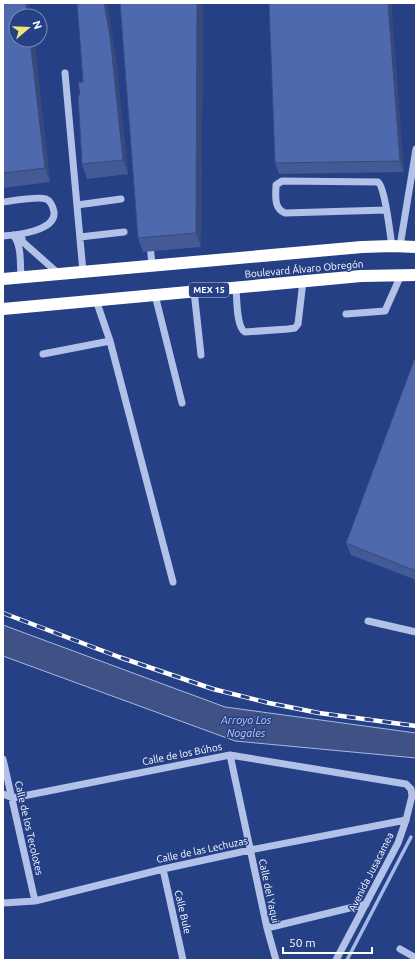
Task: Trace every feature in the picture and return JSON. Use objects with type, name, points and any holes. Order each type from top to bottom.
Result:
[{"type":"highway","name":"Boulevard Álvaro Obregón","points":[[3,278],[396,246],[416,247]]},
{"type":"highway","name":"Boulevard Álvaro Obregón","points":[[3,309],[361,276],[416,275]]},
{"type":"street","points":[[65,73],[83,272]]},
{"type":"street","points":[[396,246],[416,149]]},
{"type":"street","points":[[386,210],[285,213],[281,211],[277,205],[276,185],[282,182],[378,182],[382,188],[386,210],[396,246]]},
{"type":"street","points":[[3,202],[39,198],[47,199],[52,204],[54,213],[53,219],[49,224],[22,234],[3,236]]},
{"type":"street","points":[[77,205],[121,199]]},
{"type":"street","points":[[80,237],[124,232]]},
{"type":"street","points":[[22,234],[22,241],[59,274]]},
{"type":"street","points":[[150,234],[152,266]]},
{"type":"street","points":[[13,235],[16,238],[19,248],[21,277]]},
{"type":"street","points":[[346,314],[385,311],[401,275]]},
{"type":"street","points":[[236,287],[239,323],[243,331],[288,329],[295,328],[298,324],[303,281]]},
{"type":"street","points":[[194,291],[201,355]]},
{"type":"street","points":[[155,295],[182,403]]},
{"type":"street","points":[[96,300],[110,341],[173,582]]},
{"type":"street","points":[[43,354],[110,341]]},
{"type":"street","points":[[368,621],[416,632]]},
{"type":"street","name":"Calle de los Búhos","points":[[13,798],[230,755],[406,784],[411,789]]},
{"type":"street","name":"Calle del Yaqui","points":[[230,755],[267,928],[276,960]]},
{"type":"street","name":"Calle de los Tecolotes","points":[[3,759],[35,901]]},
{"type":"street","name":"Avenida Jusacamea","points":[[336,960],[398,843],[412,796],[411,789]]},
{"type":"street","points":[[3,794],[13,798]]},
{"type":"street","name":"Calle de las Lechuzas","points":[[3,903],[35,901],[163,869],[250,850],[406,820]]},
{"type":"street","name":"Calle Bule","points":[[163,869],[183,960]]},
{"type":"street","points":[[267,928],[366,904]]},
{"type":"street","points":[[400,949],[416,958]]},
{"type":"water","name":"Arroyo Los Nogales","points":[[3,625],[225,707],[416,733],[416,758],[235,741],[3,656]]},
{"type":"building","points":[[3,3],[26,3],[26,8],[8,8],[8,48],[31,48],[45,168],[3,173]]},
{"type":"building","points":[[77,3],[104,3],[110,36],[123,160],[82,164],[78,95],[80,95],[78,82],[83,82]]},
{"type":"building","points":[[120,3],[197,3],[196,233],[138,238]]},
{"type":"building","points":[[269,3],[388,3],[400,161],[275,163]]},
{"type":"building","points":[[416,355],[416,571],[346,543]]},
{"type":"waterway","points":[[347,960],[411,837]]},
{"type":"railway","points":[[3,613],[119,657],[213,689],[269,703],[319,713],[416,726]]}]
